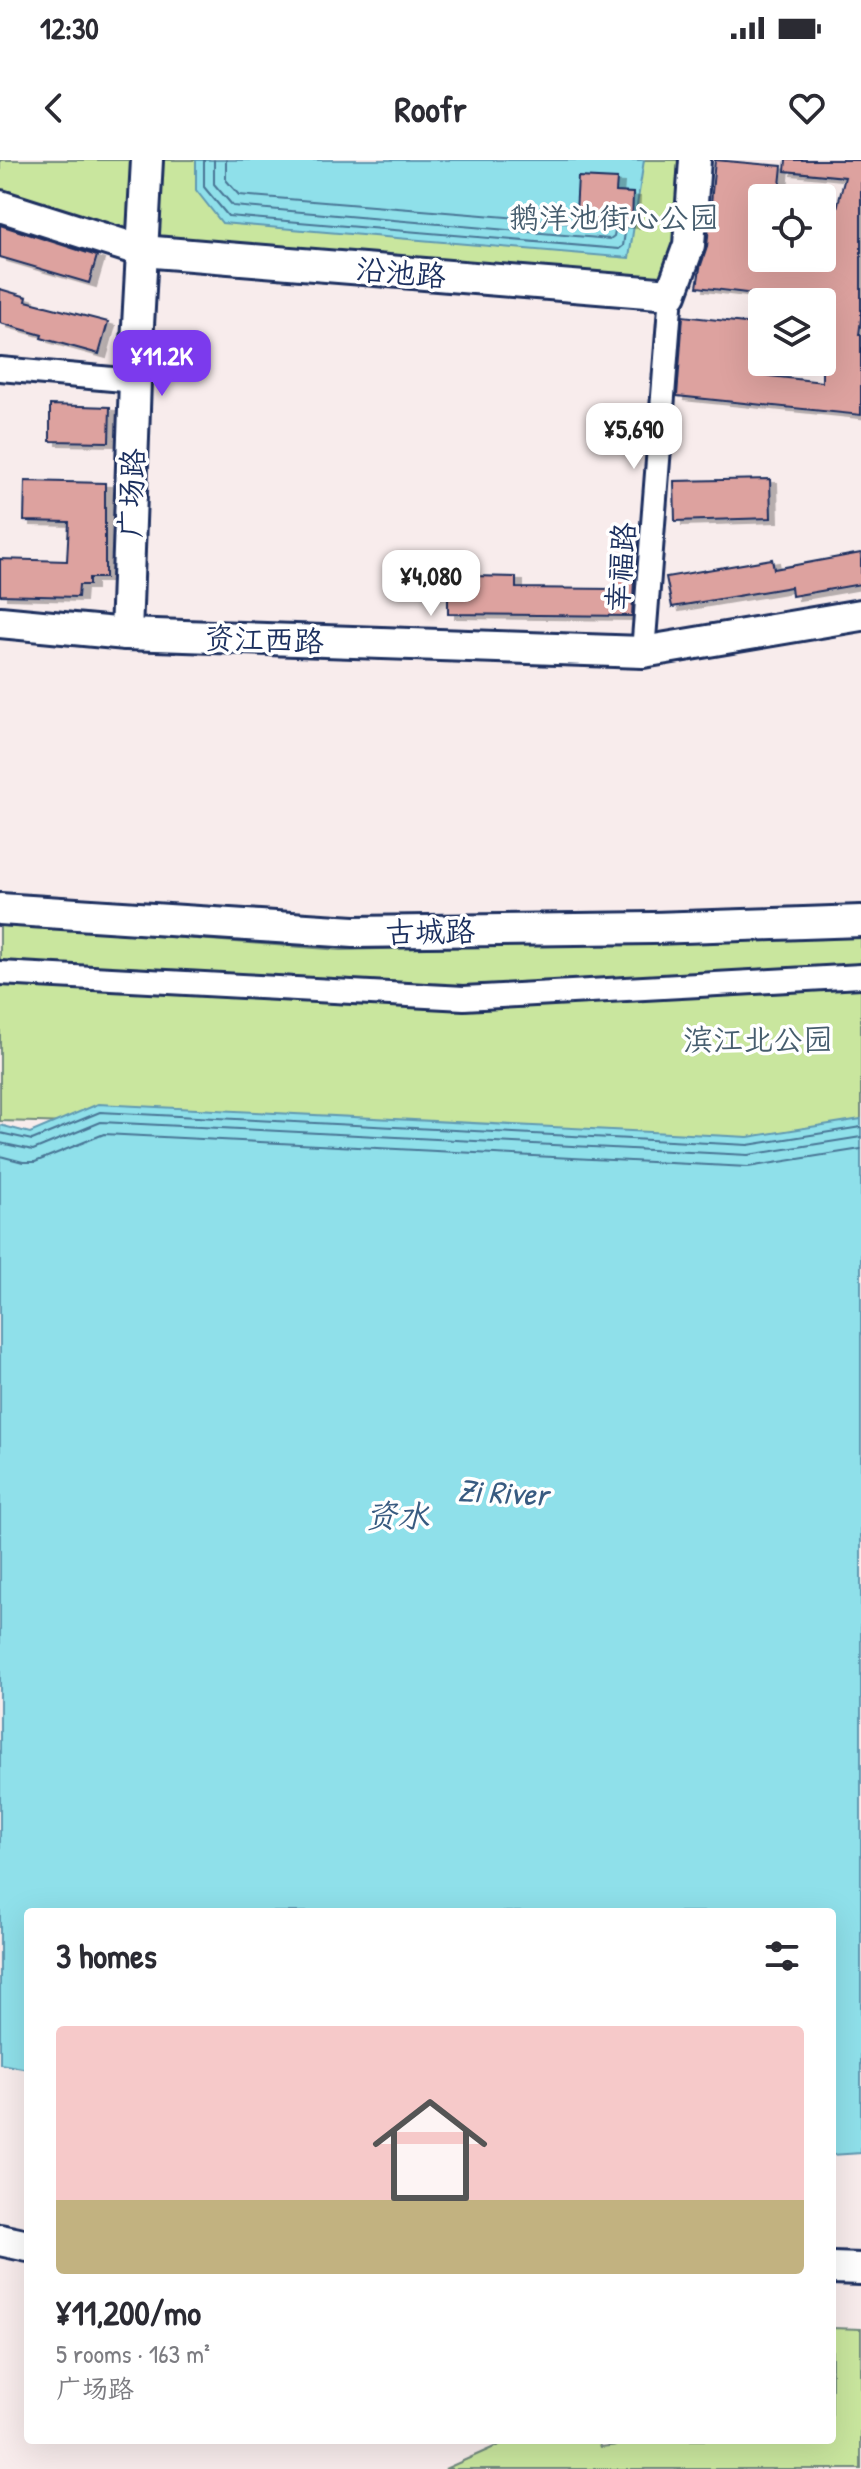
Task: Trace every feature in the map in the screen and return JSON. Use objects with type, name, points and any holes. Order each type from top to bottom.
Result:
[{"type":"street","name":"广场路","points":[[126,634],[147,160]]},
{"type":"street","points":[[671,294],[689,245],[695,160]]},
{"type":"street","name":"沿池路","points":[[0,206],[142,251],[671,294]]},
{"type":"street","name":"幸福路","points":[[643,652],[671,294]]},
{"type":"street","points":[[0,369],[135,381]]},
{"type":"street","name":"资江西路","points":[[0,622],[126,634],[643,652],[861,615]]},
{"type":"street","name":"古城路","points":[[0,909],[354,932],[653,928],[861,921]]},
{"type":"street","points":[[0,973],[464,998],[861,976]]},
{"type":"street","points":[[0,2240],[24,2245]]},
{"type":"street","points":[[836,2268],[861,2269]]},
{"type":"green space","name":"鹅洋池街心公园","points":[[0,160],[680,160],[672,279],[155,239],[0,192]]},
{"type":"green space","name":"滨江北公园","points":[[0,924],[341,950],[861,932],[861,1134],[794,1143],[0,1121]]},
{"type":"green space","points":[[836,2328],[861,2329],[861,2469],[445,2469],[501,2444],[600,2444],[601,2447],[627,2444],[836,2444]]},
{"type":"water","points":[[196,160],[644,160],[629,258],[222,223],[196,190]]},
{"type":"water","name":"资水","points":[[98,1104],[748,1137],[861,1119],[861,2153],[836,2155],[836,1908],[24,1908],[24,2068],[0,2064],[0,1125],[30,1133]]},
{"type":"building","points":[[715,160],[782,166],[780,184],[748,184],[748,272],[836,272],[836,208],[845,177],[785,171],[786,160],[861,160],[861,415],[677,396],[683,316],[748,323],[748,376],[822,382],[822,376],[836,376],[836,288],[748,288],[748,293],[697,287],[707,247]]},
{"type":"building","points":[[578,177],[617,179],[616,192],[633,193],[632,224],[592,222],[592,214],[576,213]]},
{"type":"building","points":[[0,225],[97,256],[89,283],[0,257]]},
{"type":"building","points":[[0,289],[27,297],[26,301],[108,322],[99,354],[0,323]]},
{"type":"building","points":[[50,405],[110,407],[109,442],[50,441]]},
{"type":"building","points":[[770,479],[771,518],[675,521],[674,481]]},
{"type":"building","points":[[25,481],[105,483],[105,578],[89,578],[89,585],[79,585],[78,597],[0,595],[0,559],[67,561],[69,522],[24,521]]},
{"type":"building","points":[[861,553],[861,584],[792,596],[791,587],[672,607],[666,577],[772,559],[774,569]]},
{"type":"building","points":[[614,564],[635,564],[632,616],[448,614],[448,569],[472,569],[472,576],[516,577],[516,588],[614,589]]},
{"type":"water label","name":"Zi River","points":[[503,1492]]}]
